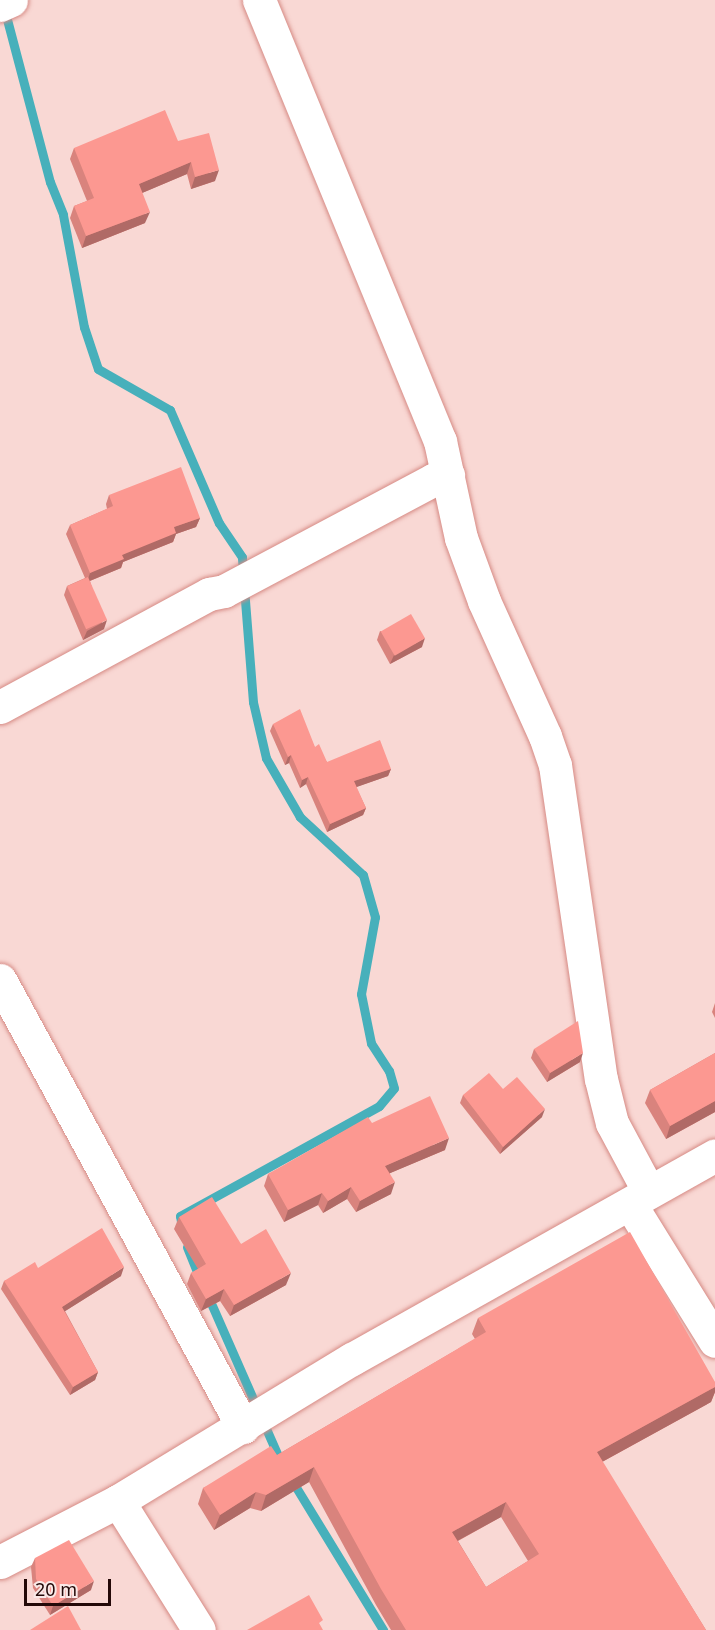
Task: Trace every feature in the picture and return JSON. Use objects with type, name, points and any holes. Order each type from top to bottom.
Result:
[{"type":"street","points":[[0,5],[11,0]]},
{"type":"street","points":[[259,0],[440,441],[461,538],[484,601],[545,736],[555,765],[601,1079],[612,1123],[639,1198],[715,1341]]},
{"type":"street","points":[[0,707],[209,594],[224,591],[433,480],[448,475]]},
{"type":"street","points":[[0,980],[243,1427]]},
{"type":"street","points":[[0,1562],[118,1501],[352,1359],[715,1155]]},
{"type":"street","points":[[118,1501],[199,1630]]},
{"type":"building","points":[[165,110],[178,141],[209,133],[219,170],[195,177],[191,162],[139,184],[150,212],[86,236],[74,206],[94,198],[74,148]]},
{"type":"building","points":[[181,467],[200,518],[174,527],[176,533],[122,555],[124,559],[90,573],[70,525],[113,506],[109,495]]},
{"type":"building","points":[[88,577],[107,620],[86,629],[67,586]]},
{"type":"building","points":[[411,614],[425,638],[395,656],[381,632]]},
{"type":"building","points":[[300,709],[315,747],[319,744],[327,762],[380,740],[391,769],[354,781],[366,808],[330,824],[308,777],[302,780],[291,755],[288,757],[273,724]]},
{"type":"building","points":[[578,1021],[583,1053],[550,1073],[534,1049]]},
{"type":"building","points":[[715,1053],[715,1101],[670,1126],[650,1090]]},
{"type":"building","points":[[489,1073],[503,1089],[517,1077],[545,1109],[503,1147],[463,1095]]},
{"type":"building","points":[[430,1096],[449,1138],[385,1166],[395,1182],[360,1201],[351,1187],[328,1201],[322,1193],[288,1210],[268,1174],[368,1117],[372,1123]]},
{"type":"building","points":[[212,1197],[241,1244],[266,1229],[291,1273],[234,1305],[224,1289],[206,1299],[191,1273],[206,1264],[179,1217]]},
{"type":"building","points":[[102,1228],[124,1267],[62,1307],[98,1372],[73,1387],[4,1281],[35,1262],[38,1268]]},
{"type":"building","points":[[630,1232],[715,1382],[715,1387],[597,1452],[706,1630],[406,1630],[314,1467],[266,1495],[256,1492],[220,1515],[203,1488],[271,1446],[277,1455],[486,1332],[478,1318]],"holes":[[[506,1502],[539,1554],[486,1587],[452,1532]]]},
{"type":"building","points":[[69,1540],[94,1581],[53,1606],[36,1579],[35,1558]]},
{"type":"building","points":[[309,1595],[323,1620],[319,1623],[323,1630],[247,1630]]},
{"type":"building","points":[[68,1606],[81,1630],[30,1630]]},
{"type":"waterway","points":[[4,8],[50,182],[63,215],[84,327],[98,369],[170,410],[219,523],[242,557],[243,574]]},
{"type":"waterway","points":[[182,1228],[180,1216],[379,1106],[394,1088],[389,1071],[371,1043],[361,994],[375,917],[363,875],[300,817],[266,758],[253,702],[244,587]]},
{"type":"waterway","points":[[187,1247],[201,1281]]},
{"type":"waterway","points":[[207,1294],[282,1465]]},
{"type":"waterway","points":[[291,1479],[383,1630]]}]
